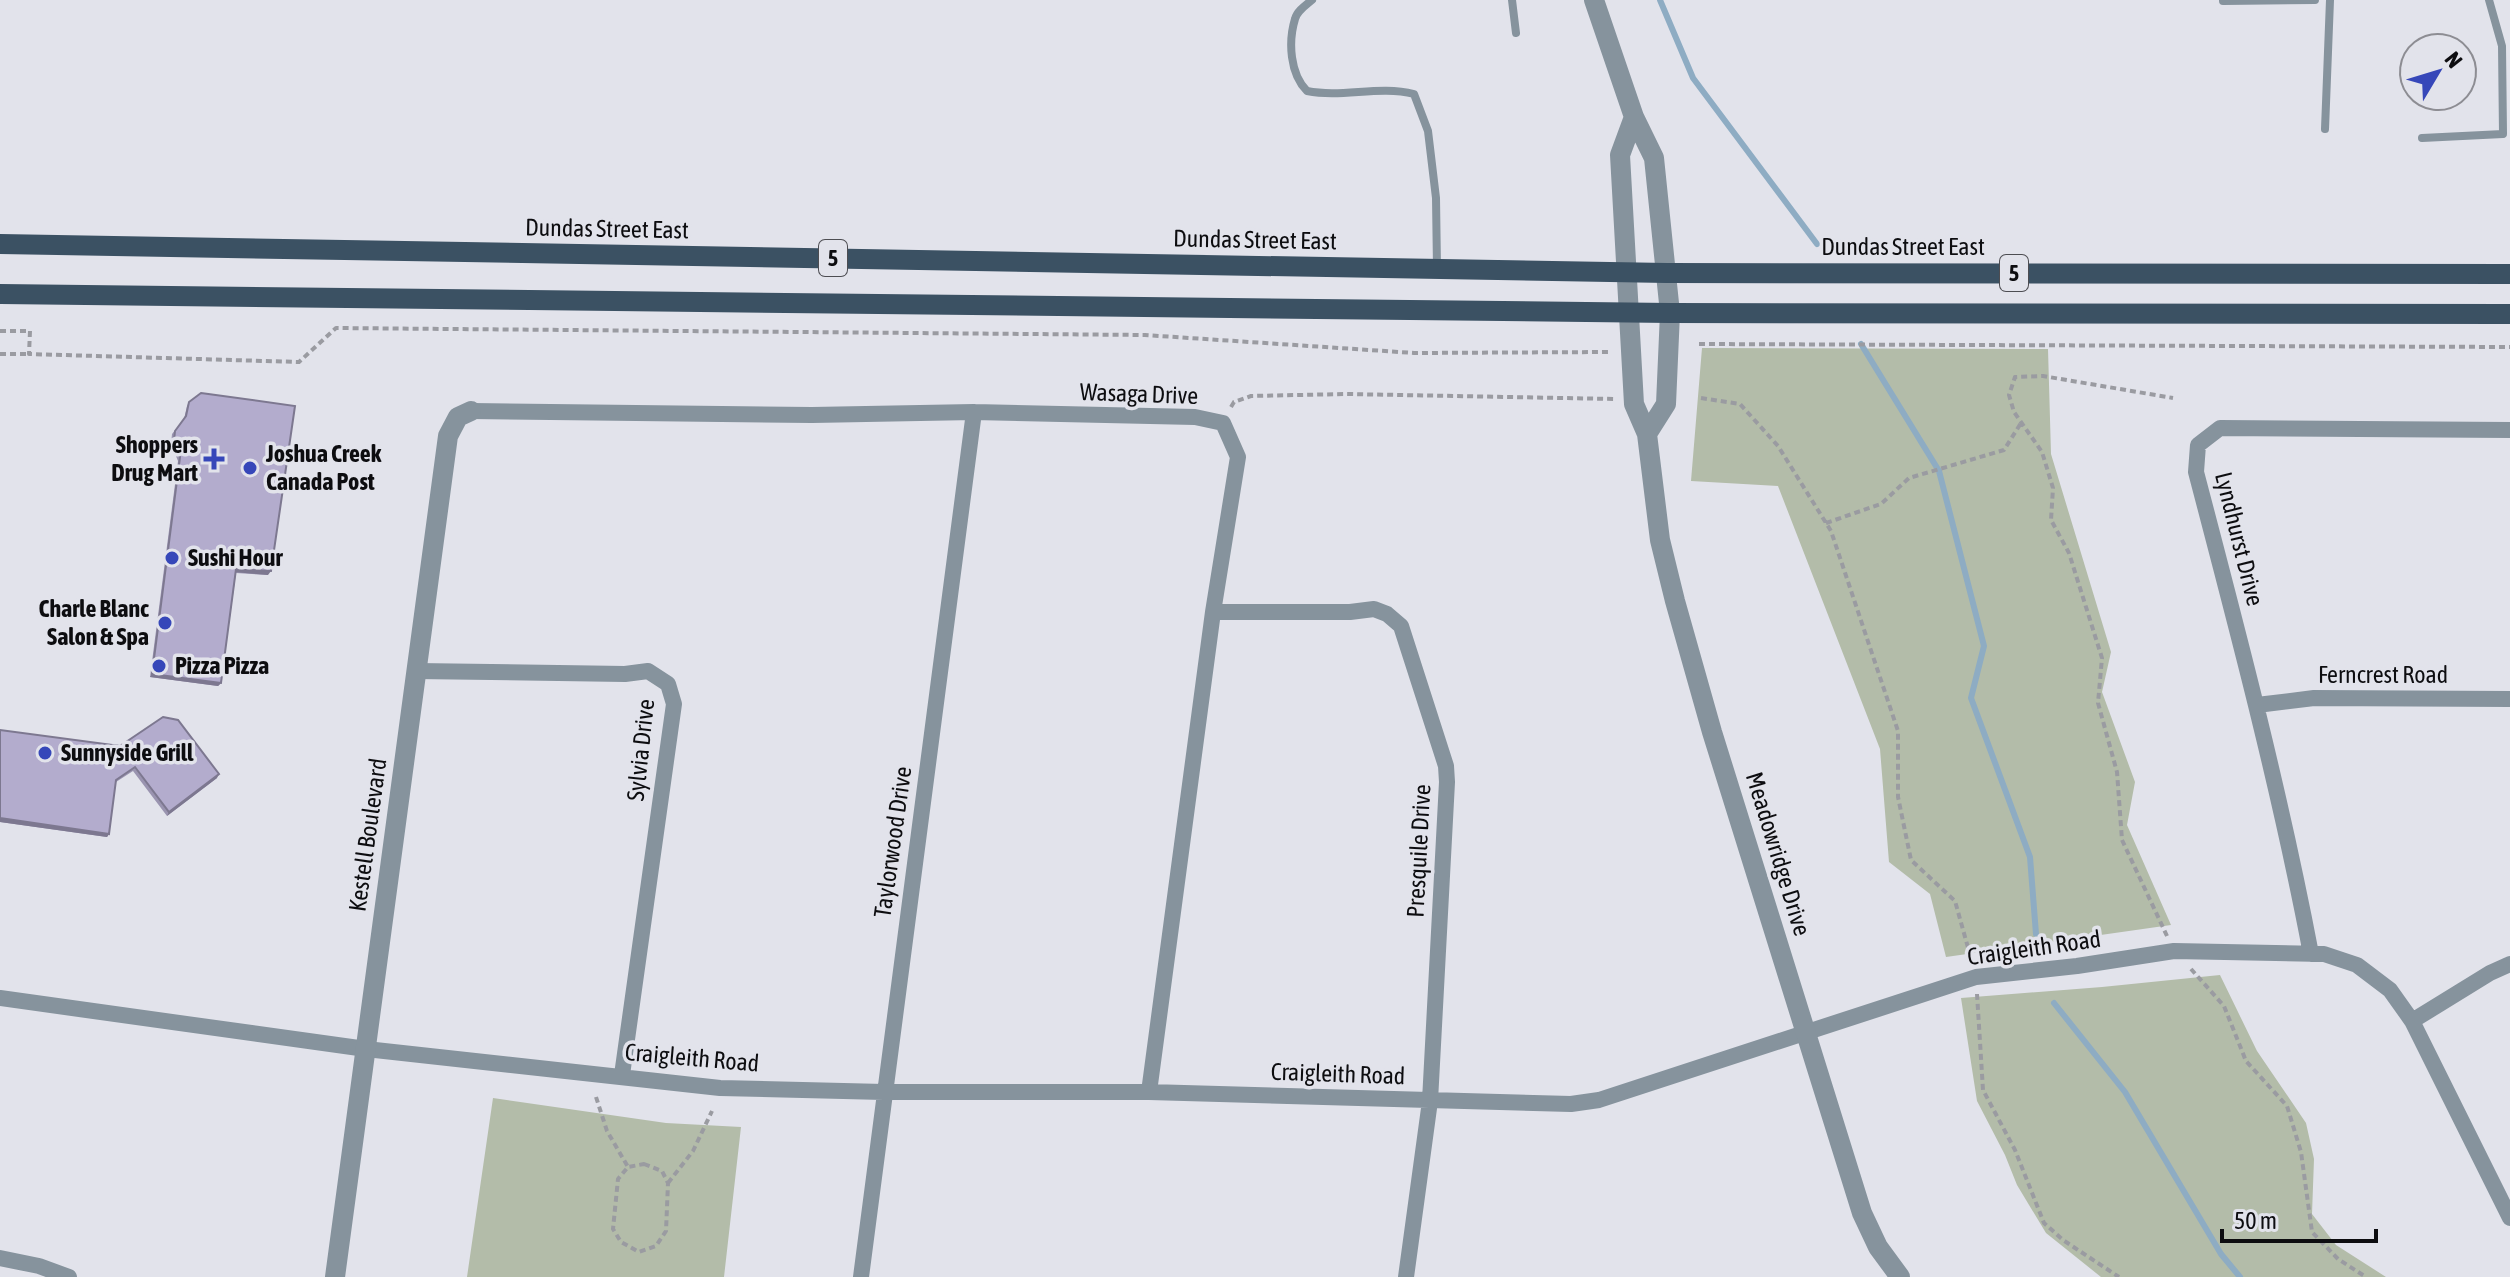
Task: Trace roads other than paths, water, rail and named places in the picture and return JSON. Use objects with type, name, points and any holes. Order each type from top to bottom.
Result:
[{"type":"main road","name":"Dundas Street East","points":[[0,244],[1667,273],[2510,274]]},
{"type":"main road","name":"5","points":[[0,294],[1630,313],[2510,314]]},
{"type":"street","points":[[1594,0],[1634,117],[1654,158],[1670,313],[1666,404],[1647,434]]},
{"type":"street","name":"Meadowridge Drive","points":[[1634,117],[1620,155],[1634,404],[1647,434],[1660,540],[1717,747],[1862,1213],[1878,1247],[1900,1277]]},
{"type":"street","name":"Wasaga Drive","points":[[471,411],[812,415],[974,412],[1195,417],[1223,423],[1238,457],[1213,612],[1149,1092]]},
{"type":"street","name":"Kestell Boulevard","points":[[335,1277],[448,436],[458,417],[471,411]]},
{"type":"street","name":"Taylorwood Drive","points":[[861,1277],[974,412]]},
{"type":"street","name":"Lyndhurst Drive","points":[[2311,954],[2295,867],[2257,705],[2196,472],[2198,445],[2220,428],[2510,430]]},
{"type":"street","name":"Presquile Drive","points":[[1213,612],[1350,612],[1374,609],[1387,614],[1401,626],[1447,774],[1430,1101],[1406,1277]]},
{"type":"street","name":"Sylvia Drive","points":[[416,671],[625,674],[648,671],[664,679],[672,691],[674,704],[622,1075]]},
{"type":"street","name":"Ferncrest Road","points":[[2257,705],[2314,698],[2510,699]]},
{"type":"street","name":"Craigleith Road","points":[[0,998],[366,1049],[720,1088],[884,1092],[1149,1092],[1571,1104],[1599,1100],[1976,977],[2174,951],[2324,954],[2357,965],[2390,990],[2412,1021],[2510,1218]]},
{"type":"street","points":[[2412,1021],[2510,964]]},
{"type":"street","points":[[0,1258],[39,1266],[69,1277]]},
{"type":"lane","points":[[1312,0],[1295,16],[1292,48],[1294,73],[1307,91],[1321,94],[1394,89],[1414,94],[1428,131],[1436,198],[1437,269]]},
{"type":"lane","points":[[1512,0],[1516,33]]},
{"type":"lane","points":[[2223,1],[2315,0]]},
{"type":"lane","points":[[2325,129],[2330,0]]},
{"type":"lane","points":[[2422,138],[2503,134],[2502,46],[2489,0]]},
{"type":"waterway","points":[[1660,0],[1693,78],[1817,244]]},
{"type":"waterway","points":[[1861,344],[1939,471],[1984,646],[1971,698],[2030,857],[2036,934]]},
{"type":"waterway","points":[[2054,1003],[2125,1092],[2221,1254],[2240,1277]]},
{"type":"place","name":"Shoppers Drug Mart","points":[[214,459]]},
{"type":"place","name":"Joshua Creek Canada Post","points":[[250,468]]},
{"type":"place","name":"Sushi Hour","points":[[172,558]]},
{"type":"place","name":"Charle Blanc Salon & Spa","points":[[165,623]]},
{"type":"place","name":"Pizza Pizza","points":[[159,666]]},
{"type":"place","name":"Sunnyside Grill","points":[[45,753]]}]
